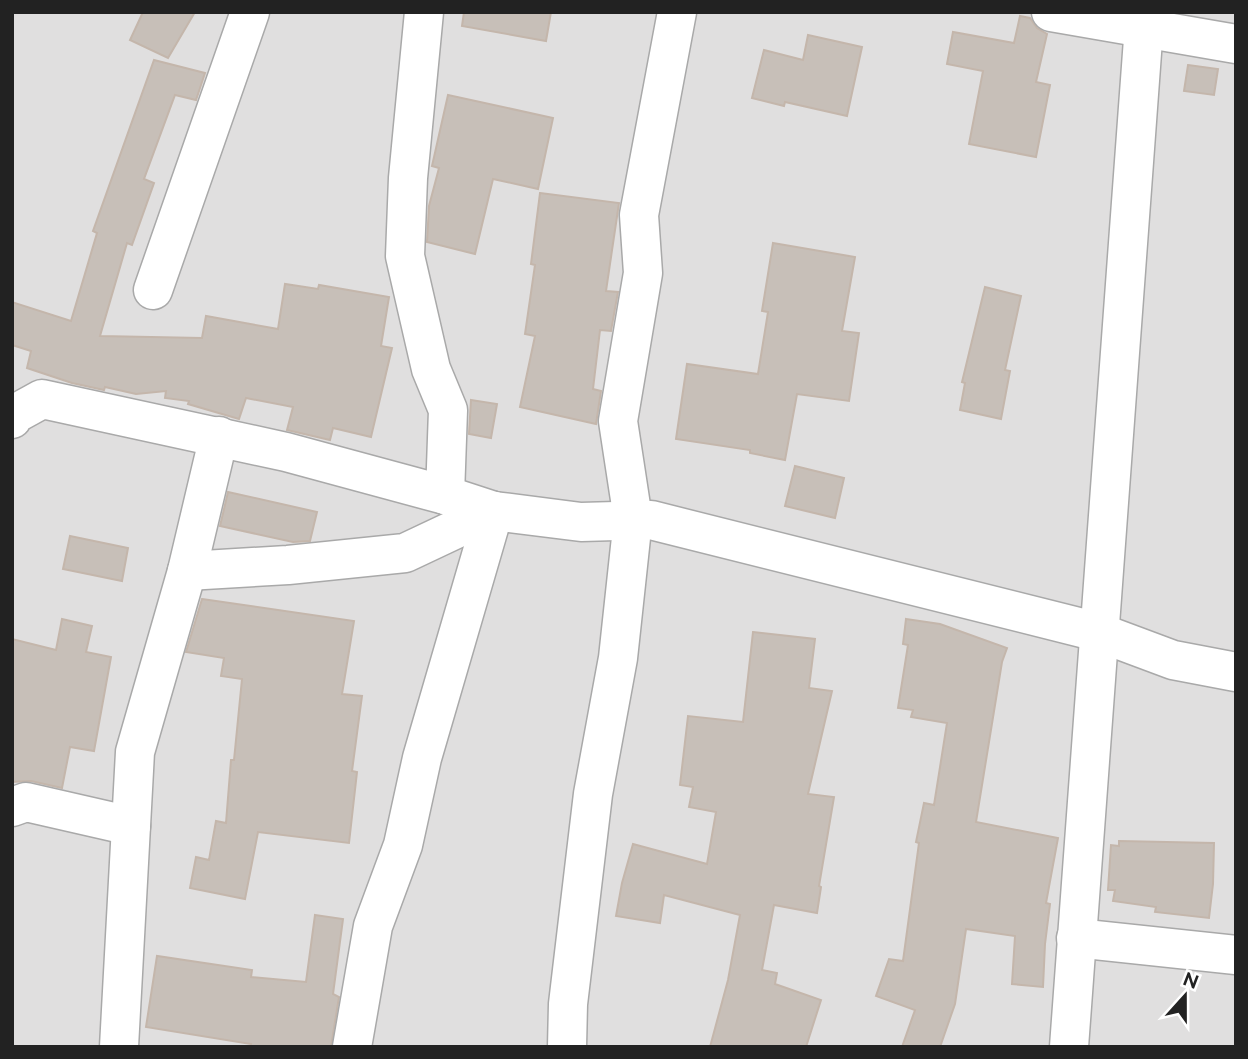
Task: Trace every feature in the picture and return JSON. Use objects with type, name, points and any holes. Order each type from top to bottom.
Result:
[{"type":"street","points":[[153,290],[250,12]]},
{"type":"street","points":[[424,12],[408,178],[405,256],[431,369],[448,410],[445,495]]},
{"type":"street","points":[[566,1047],[568,1004],[593,794],[618,658],[633,519],[618,421],[643,274],[639,215],[677,12]]},
{"type":"street","points":[[1051,12],[1144,21],[1236,44]]},
{"type":"street","points":[[1069,1047],[1144,21]]},
{"type":"street","points":[[12,419],[13,415],[42,399],[219,436],[445,495],[494,511],[581,522],[651,520],[1098,632],[1173,660],[1236,671]]},
{"type":"street","points":[[119,1047],[135,752],[187,572],[219,436]]},
{"type":"street","points":[[187,572],[405,553],[494,511]]},
{"type":"street","points":[[352,1047],[373,926],[403,845],[422,758],[494,511]]},
{"type":"street","points":[[12,807],[26,802],[131,826]]},
{"type":"street","points":[[1076,938],[1236,956]]},
{"type":"shaded area","points":[[12,12],[1236,12],[1236,1047],[12,1047]]},
{"type":"building","points":[[143,12],[195,12],[168,58],[130,40]]},
{"type":"building","points":[[464,12],[551,12],[546,41],[462,26]]},
{"type":"building","points":[[1020,16],[1030,18],[1037,28],[1047,34],[1036,82],[1050,85],[1036,157],[969,144],[983,71],[947,64],[953,32],[1014,43]]},
{"type":"building","points":[[808,35],[862,47],[847,116],[785,102],[784,106],[752,98],[764,50],[803,60]]},
{"type":"building","points":[[154,60],[205,73],[196,100],[175,95],[144,179],[154,183],[132,245],[127,243],[100,336],[202,338],[206,316],[278,329],[285,284],[318,289],[319,285],[389,297],[381,346],[392,348],[371,437],[333,428],[330,440],[287,430],[293,407],[246,398],[239,419],[188,404],[189,401],[165,398],[166,391],[136,394],[72,383],[27,368],[31,351],[12,345],[12,302],[71,321],[97,233],[93,231]]},
{"type":"building","points":[[1188,65],[1218,69],[1214,95],[1184,91]]},
{"type":"building","points":[[448,95],[553,118],[538,189],[493,179],[475,254],[427,242],[429,206],[439,168],[432,166]]},
{"type":"building","points":[[540,193],[619,203],[606,291],[618,292],[611,331],[600,330],[593,389],[601,391],[596,424],[520,407],[535,336],[525,334],[535,265],[531,264]]},
{"type":"building","points":[[773,243],[855,257],[842,331],[859,333],[849,401],[797,394],[785,460],[750,453],[750,450],[676,439],[687,364],[758,374],[768,312],[762,311]]},
{"type":"building","points":[[985,287],[1021,296],[1005,370],[1010,371],[1001,419],[960,410],[965,383],[962,382]]},
{"type":"building","points":[[471,400],[497,404],[491,438],[469,434]]},
{"type":"building","points":[[795,466],[844,478],[835,518],[785,506]]},
{"type":"building","points":[[228,492],[317,512],[310,541],[293,542],[220,526]]},
{"type":"building","points":[[70,536],[128,548],[122,581],[63,569]]},
{"type":"building","points":[[202,599],[354,621],[342,694],[362,696],[352,771],[357,772],[349,843],[258,832],[245,899],[190,888],[196,857],[209,860],[216,821],[226,823],[242,679],[221,676],[224,658],[186,652]]},
{"type":"building","points":[[62,619],[92,626],[86,652],[111,657],[94,751],[70,747],[62,788],[31,781],[12,782],[12,639],[56,650]]},
{"type":"building","points":[[906,619],[940,624],[1007,648],[1002,662],[976,822],[1058,838],[1046,903],[1050,904],[1043,987],[1012,984],[1015,936],[966,929],[955,1004],[940,1047],[902,1047],[915,1010],[876,996],[889,959],[903,961],[919,843],[916,842],[924,803],[934,805],[947,723],[911,717],[913,710],[898,708],[908,645],[903,644]]},
{"type":"building","points":[[753,632],[815,639],[809,688],[832,691],[808,794],[834,797],[817,913],[774,905],[762,970],[777,973],[775,984],[821,1000],[806,1047],[710,1047],[728,980],[740,915],[664,895],[660,923],[616,916],[633,844],[707,864],[716,812],[689,807],[693,787],[680,785],[688,716],[743,722]]},
{"type":"building","points":[[1119,841],[1214,843],[1209,918],[1155,912],[1156,907],[1113,901],[1115,890],[1108,890],[1111,845],[1119,846]]},
{"type":"building","points":[[315,915],[343,919],[333,994],[339,997],[331,1047],[250,1047],[251,1044],[146,1027],[157,956],[252,970],[251,977],[306,982]]}]
